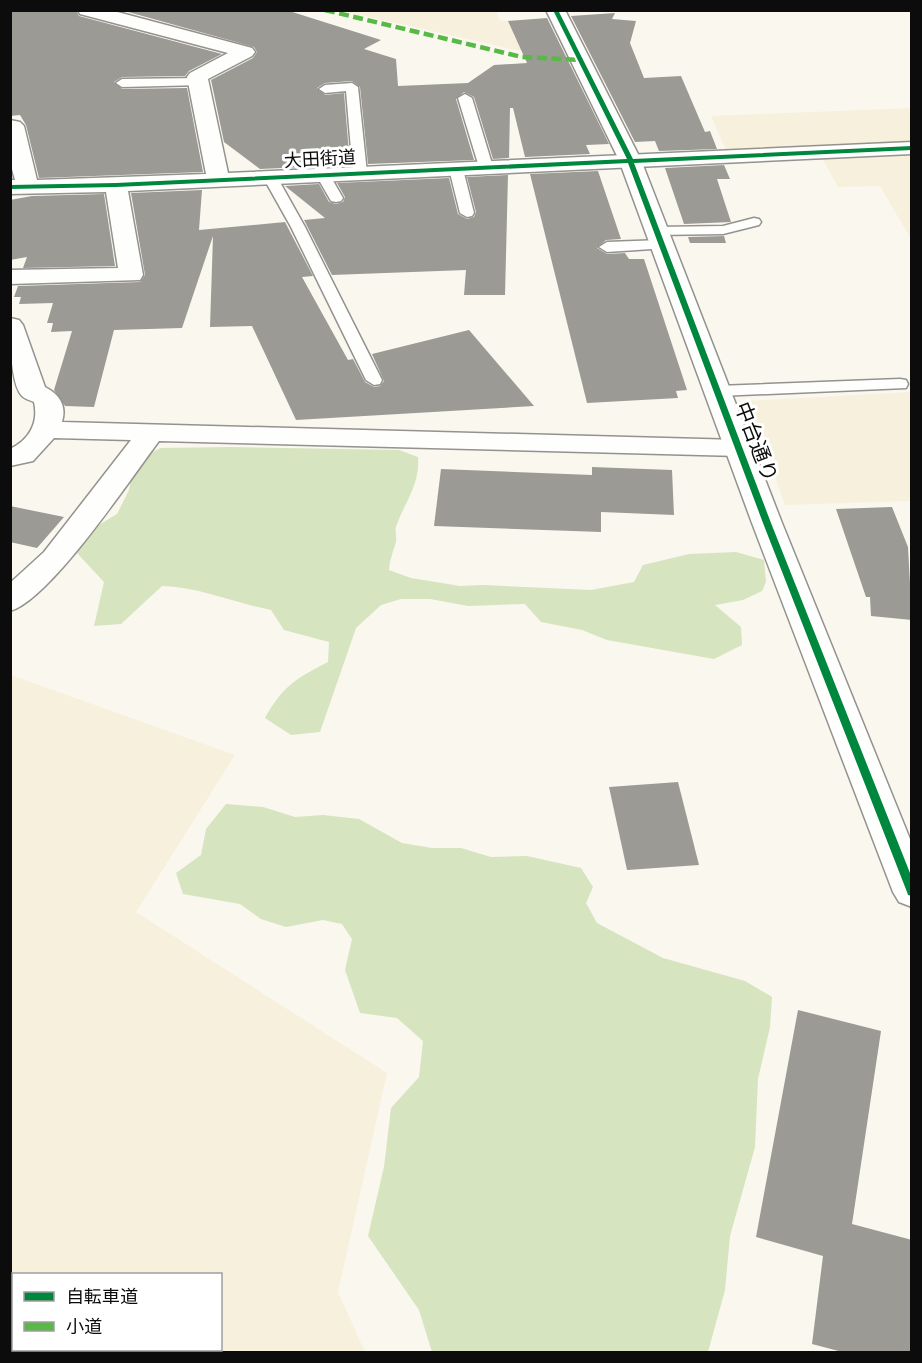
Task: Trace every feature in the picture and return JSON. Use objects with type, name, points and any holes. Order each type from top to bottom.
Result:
[{"type":"street","points":[[87,10],[245,52],[197,77],[218,179]]},
{"type":"street","name":"中台通り","points":[[555,10],[630,160],[739,448],[912,892]]},
{"type":"street","points":[[10,126],[13,126],[19,186]]},
{"type":"street","name":"大田街道","points":[[19,186],[116,185],[360,173],[418,164],[456,169],[912,148]]},
{"type":"street","points":[[10,277],[132,275],[116,185]]},
{"type":"street","points":[[10,325],[20,380],[32,392],[47,398],[51,416],[46,430],[23,456],[10,458]]},
{"type":"street","points":[[46,430],[739,448]]},
{"type":"street","points":[[10,601],[55,558],[151,433]]},
{"type":"lane","points":[[122,83],[198,82]]},
{"type":"lane","points":[[325,88],[352,87],[360,173]]},
{"type":"lane","points":[[465,98],[486,167]]},
{"type":"lane","points":[[456,169],[467,213]]},
{"type":"lane","points":[[323,175],[336,198]]},
{"type":"lane","points":[[270,177],[298,227],[374,380]]},
{"type":"lane","points":[[607,247],[723,230],[754,222]]},
{"type":"lane","points":[[718,391],[900,384]]},
{"type":"shaded area","points":[[496,10],[500,21],[538,19],[535,54],[342,11]]},
{"type":"shaded area","points":[[911,108],[911,142],[726,150],[711,116]]},
{"type":"shaded area","points":[[911,154],[911,239],[880,186],[838,187],[822,158]]},
{"type":"shaded area","points":[[911,392],[911,501],[785,505],[748,401]]},
{"type":"shaded area","points":[[11,675],[235,755],[136,912],[387,1073],[338,1292],[365,1352],[11,1352]]},
{"type":"green space","points":[[161,448],[399,450],[418,457],[415,484],[396,526],[396,542],[389,570],[411,578],[460,586],[591,590],[634,582],[643,565],[689,554],[736,552],[764,560],[766,582],[762,591],[743,600],[715,605],[741,627],[742,645],[714,659],[607,640],[582,630],[541,622],[525,604],[468,606],[430,599],[401,599],[381,605],[356,628],[320,732],[291,735],[265,718],[278,698],[291,684],[328,662],[329,642],[284,630],[271,610],[203,592],[162,586],[121,624],[94,626],[104,582],[77,553],[92,529],[117,514],[129,490],[133,468],[143,456]]},
{"type":"green space","points":[[226,804],[263,807],[295,817],[323,815],[359,819],[402,843],[432,848],[461,848],[491,857],[527,856],[581,868],[593,887],[586,903],[597,923],[663,958],[745,981],[772,997],[770,1027],[758,1079],[755,1147],[730,1236],[725,1290],[708,1352],[432,1352],[419,1310],[368,1236],[384,1167],[391,1108],[419,1077],[423,1041],[397,1018],[360,1013],[345,970],[352,939],[342,924],[323,920],[286,927],[261,919],[240,904],[183,894],[176,873],[201,855],[206,829]]},
{"type":"building","points":[[10,10],[76,10],[79,16],[222,54],[189,71],[185,76],[122,77],[114,82],[122,89],[187,88],[203,172],[39,178],[26,125],[20,115],[10,116]]},
{"type":"building","points":[[121,10],[286,10],[381,40],[364,49],[396,59],[398,86],[468,83],[494,65],[527,63],[508,21],[547,18],[609,144],[586,145],[590,154],[525,157],[513,108],[510,108],[509,158],[493,159],[474,97],[464,92],[456,99],[474,160],[368,164],[360,87],[352,81],[325,83],[317,88],[325,95],[344,93],[350,165],[260,169],[224,142],[211,80],[253,58],[257,52],[254,47]]},
{"type":"building","points":[[615,13],[612,19],[636,21],[630,43],[644,78],[681,76],[705,132],[710,131],[717,149],[659,151],[655,141],[635,142],[571,16]]},
{"type":"building","points":[[724,165],[730,179],[717,179],[731,222],[684,224],[665,168]]},
{"type":"building","points":[[598,171],[621,239],[606,240],[597,248],[607,254],[625,253],[629,259],[644,259],[687,390],[676,391],[678,398],[587,403],[530,174]]},
{"type":"building","points":[[508,175],[505,295],[464,295],[466,270],[332,275],[304,220],[325,218],[285,186],[319,184],[329,202],[336,204],[343,202],[345,197],[337,183],[449,178],[458,214],[467,219],[474,217],[476,212],[467,177]]},
{"type":"building","points":[[202,190],[199,230],[285,222],[313,276],[302,277],[348,360],[353,359],[365,382],[374,387],[380,386],[384,381],[372,354],[469,330],[534,406],[296,420],[252,326],[210,327],[213,236],[182,328],[114,330],[94,407],[65,406],[54,390],[72,331],[51,332],[53,323],[47,323],[53,303],[19,304],[21,297],[14,297],[18,286],[140,282],[145,275],[131,193]]},
{"type":"building","points":[[104,194],[115,266],[23,268],[27,257],[10,260],[10,200],[32,196]]},
{"type":"building","points":[[724,236],[726,243],[690,243],[688,237]]},
{"type":"building","points":[[592,467],[672,470],[674,515],[601,512],[601,532],[434,526],[441,469],[592,475]]},
{"type":"building","points":[[10,506],[64,517],[37,548],[10,542]]},
{"type":"building","points":[[892,507],[908,547],[912,620],[871,616],[870,597],[866,597],[836,509]]},
{"type":"building","points":[[678,782],[699,865],[627,870],[609,787]]},
{"type":"building","points":[[798,1010],[881,1031],[852,1224],[912,1240],[912,1353],[846,1353],[812,1344],[823,1256],[756,1237]]},
{"type":"marked path","points":[[325,10],[522,57],[581,60]]},
{"type":"cycle path","points":[[555,10],[630,160],[767,523],[912,892]]},
{"type":"cycle path","points":[[10,187],[116,185],[912,148]]}]
